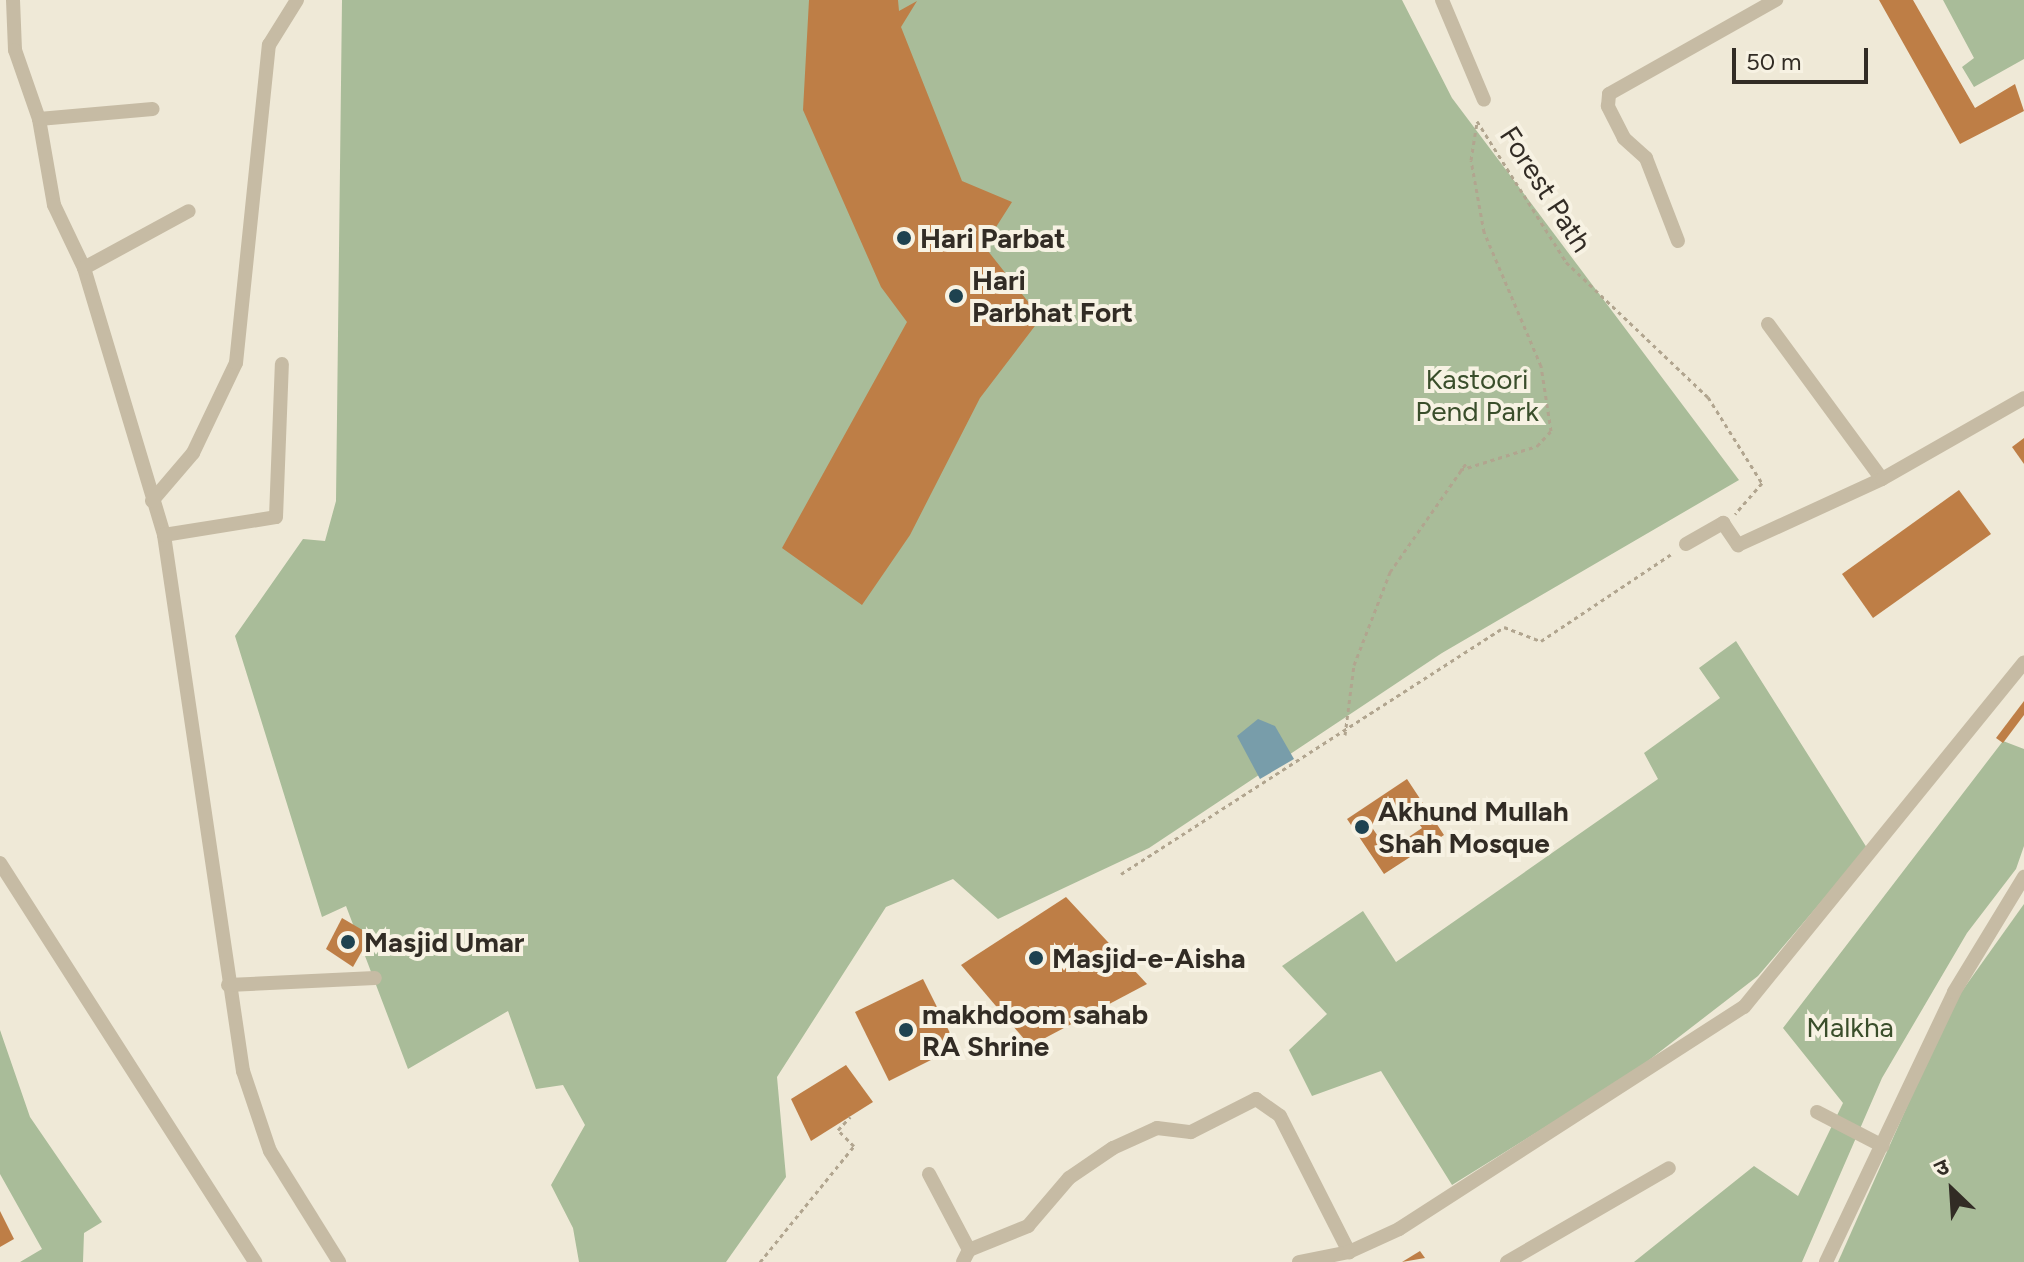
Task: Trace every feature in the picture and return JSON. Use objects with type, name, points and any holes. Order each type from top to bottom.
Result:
[{"type":"street","points":[[13,0],[15,50],[39,119],[54,205],[84,268],[164,535],[243,1071],[270,1151],[339,1262]]},
{"type":"street","points":[[152,501],[193,453],[236,363],[265,70],[275,32],[297,0]]},
{"type":"street","points":[[1442,0],[1484,100]]},
{"type":"street","points":[[1678,241],[1646,158],[1624,138],[1608,106],[1609,94],[1776,0]]},
{"type":"street","points":[[39,119],[153,109]]},
{"type":"street","points":[[84,268],[189,211]]},
{"type":"street","points":[[1768,324],[1882,479]]},
{"type":"street","points":[[164,535],[276,517],[282,364]]},
{"type":"street","points":[[1686,544],[1723,523],[1738,545],[1882,479],[2024,398]]},
{"type":"street","points":[[1299,1262],[1349,1252],[1399,1229],[1744,1007],[2024,662]]},
{"type":"street","points":[[0,863],[255,1262]]},
{"type":"street","points":[[1826,1262],[1954,992],[2024,877]]},
{"type":"street","points":[[228,985],[375,978]]},
{"type":"street","points":[[929,1174],[966,1256],[1028,1226],[1069,1178],[1113,1148],[1157,1128],[1191,1132],[1256,1099],[1280,1116],[1349,1252]]},
{"type":"street","points":[[1817,1112],[1883,1146]]},
{"type":"street","points":[[1507,1262],[1669,1168]]},
{"type":"path","name":"Forest Path","points":[[1460,470],[1537,446],[1551,431],[1541,366],[1484,232],[1471,160],[1477,121],[1566,262],[1708,397],[1762,483],[1723,523]]},
{"type":"path","points":[[1345,735],[1354,665],[1390,572],[1467,462]]},
{"type":"path","points":[[1121,874],[1345,735],[1504,627],[1541,641],[1686,544]]},
{"type":"path","points":[[760,1262],[854,1146],[838,1130],[850,1117]]},
{"type":"green space","name":"Hari Parbat","points":[[342,0],[1402,0],[1452,98],[1739,480],[1442,653],[1149,848],[998,919],[953,879],[886,907],[777,1077],[786,1177],[726,1262],[579,1262],[573,1228],[551,1185],[585,1125],[563,1085],[536,1089],[508,1011],[408,1069],[346,906],[322,917],[235,636],[303,539],[325,541],[336,501]]},
{"type":"green space","points":[[1943,0],[2024,0],[2024,59],[1974,87],[1962,67],[1974,58]]},
{"type":"green space","points":[[1736,641],[1867,848],[1758,976],[1631,1074],[1452,1185],[1381,1071],[1312,1096],[1289,1050],[1327,1014],[1282,966],[1363,911],[1396,962],[1658,779],[1644,753],[1720,698],[1699,668]]},
{"type":"green space","name":"Malkha","points":[[2003,741],[2024,749],[2024,846],[2016,869],[1967,933],[1882,1078],[1802,1262],[1634,1262],[1754,1166],[1798,1196],[1843,1103],[1783,1028]]},
{"type":"green space","name":"Malkha","points":[[2024,904],[2024,1262],[1838,1262],[1952,1005]]},
{"type":"green space","points":[[0,1030],[30,1117],[102,1222],[84,1233],[83,1262],[20,1262],[42,1249],[0,1174]]},
{"type":"water","points":[[1258,719],[1275,726],[1294,759],[1260,779],[1237,736]]},
{"type":"building","name":"Hari Parbhat Fort","points":[[809,0],[898,0],[899,11],[917,1],[901,27],[962,181],[1012,202],[984,246],[1041,318],[980,398],[910,535],[862,605],[782,548],[907,322],[881,287],[803,110]]},
{"type":"building","points":[[1879,0],[1913,0],[1975,108],[2015,84],[2024,111],[1960,144]]},
{"type":"building","points":[[2024,438],[2024,464],[2012,447]]},
{"type":"building","points":[[1959,490],[1991,534],[1873,618],[1842,574]]},
{"type":"building","points":[[2024,701],[2024,715],[2003,743],[1996,738]]},
{"type":"building","name":"Akhund Mullah Shah Mosque","points":[[1407,779],[1444,835],[1384,874],[1347,819]],"holes":[[[1405,804],[1422,828],[1388,851],[1371,826]]]},
{"type":"building","points":[[1066,897],[1147,984],[1030,1046],[961,965]]},
{"type":"building","name":"Masjid Umar","points":[[342,918],[371,935],[353,967],[326,949]]},
{"type":"building","name":"makhdoom sahab RA Shrine","points":[[923,979],[957,1047],[889,1081],[855,1012]]},
{"type":"building","points":[[846,1065],[873,1102],[811,1141],[791,1099]]},
{"type":"building","points":[[0,1211],[14,1239],[0,1247]]},
{"type":"building","points":[[1420,1251],[1425,1258],[1402,1262]]},
{"type":"place","name":"Hari Parbat","points":[[904,238]]},
{"type":"place","name":"Hari Parbhat Fort","points":[[956,296]]},
{"type":"place","name":"Akhund Mullah Shah Mosque","points":[[1362,827]]},
{"type":"place","name":"Masjid Umar","points":[[348,942]]},
{"type":"place","name":"Masjid-e-Aisha","points":[[1036,958]]},
{"type":"place","name":"makhdoom sahab RA Shrine","points":[[906,1030]]},
{"type":"park label","name":"Kastoori Pend Park","points":[[1477,395]]}]
